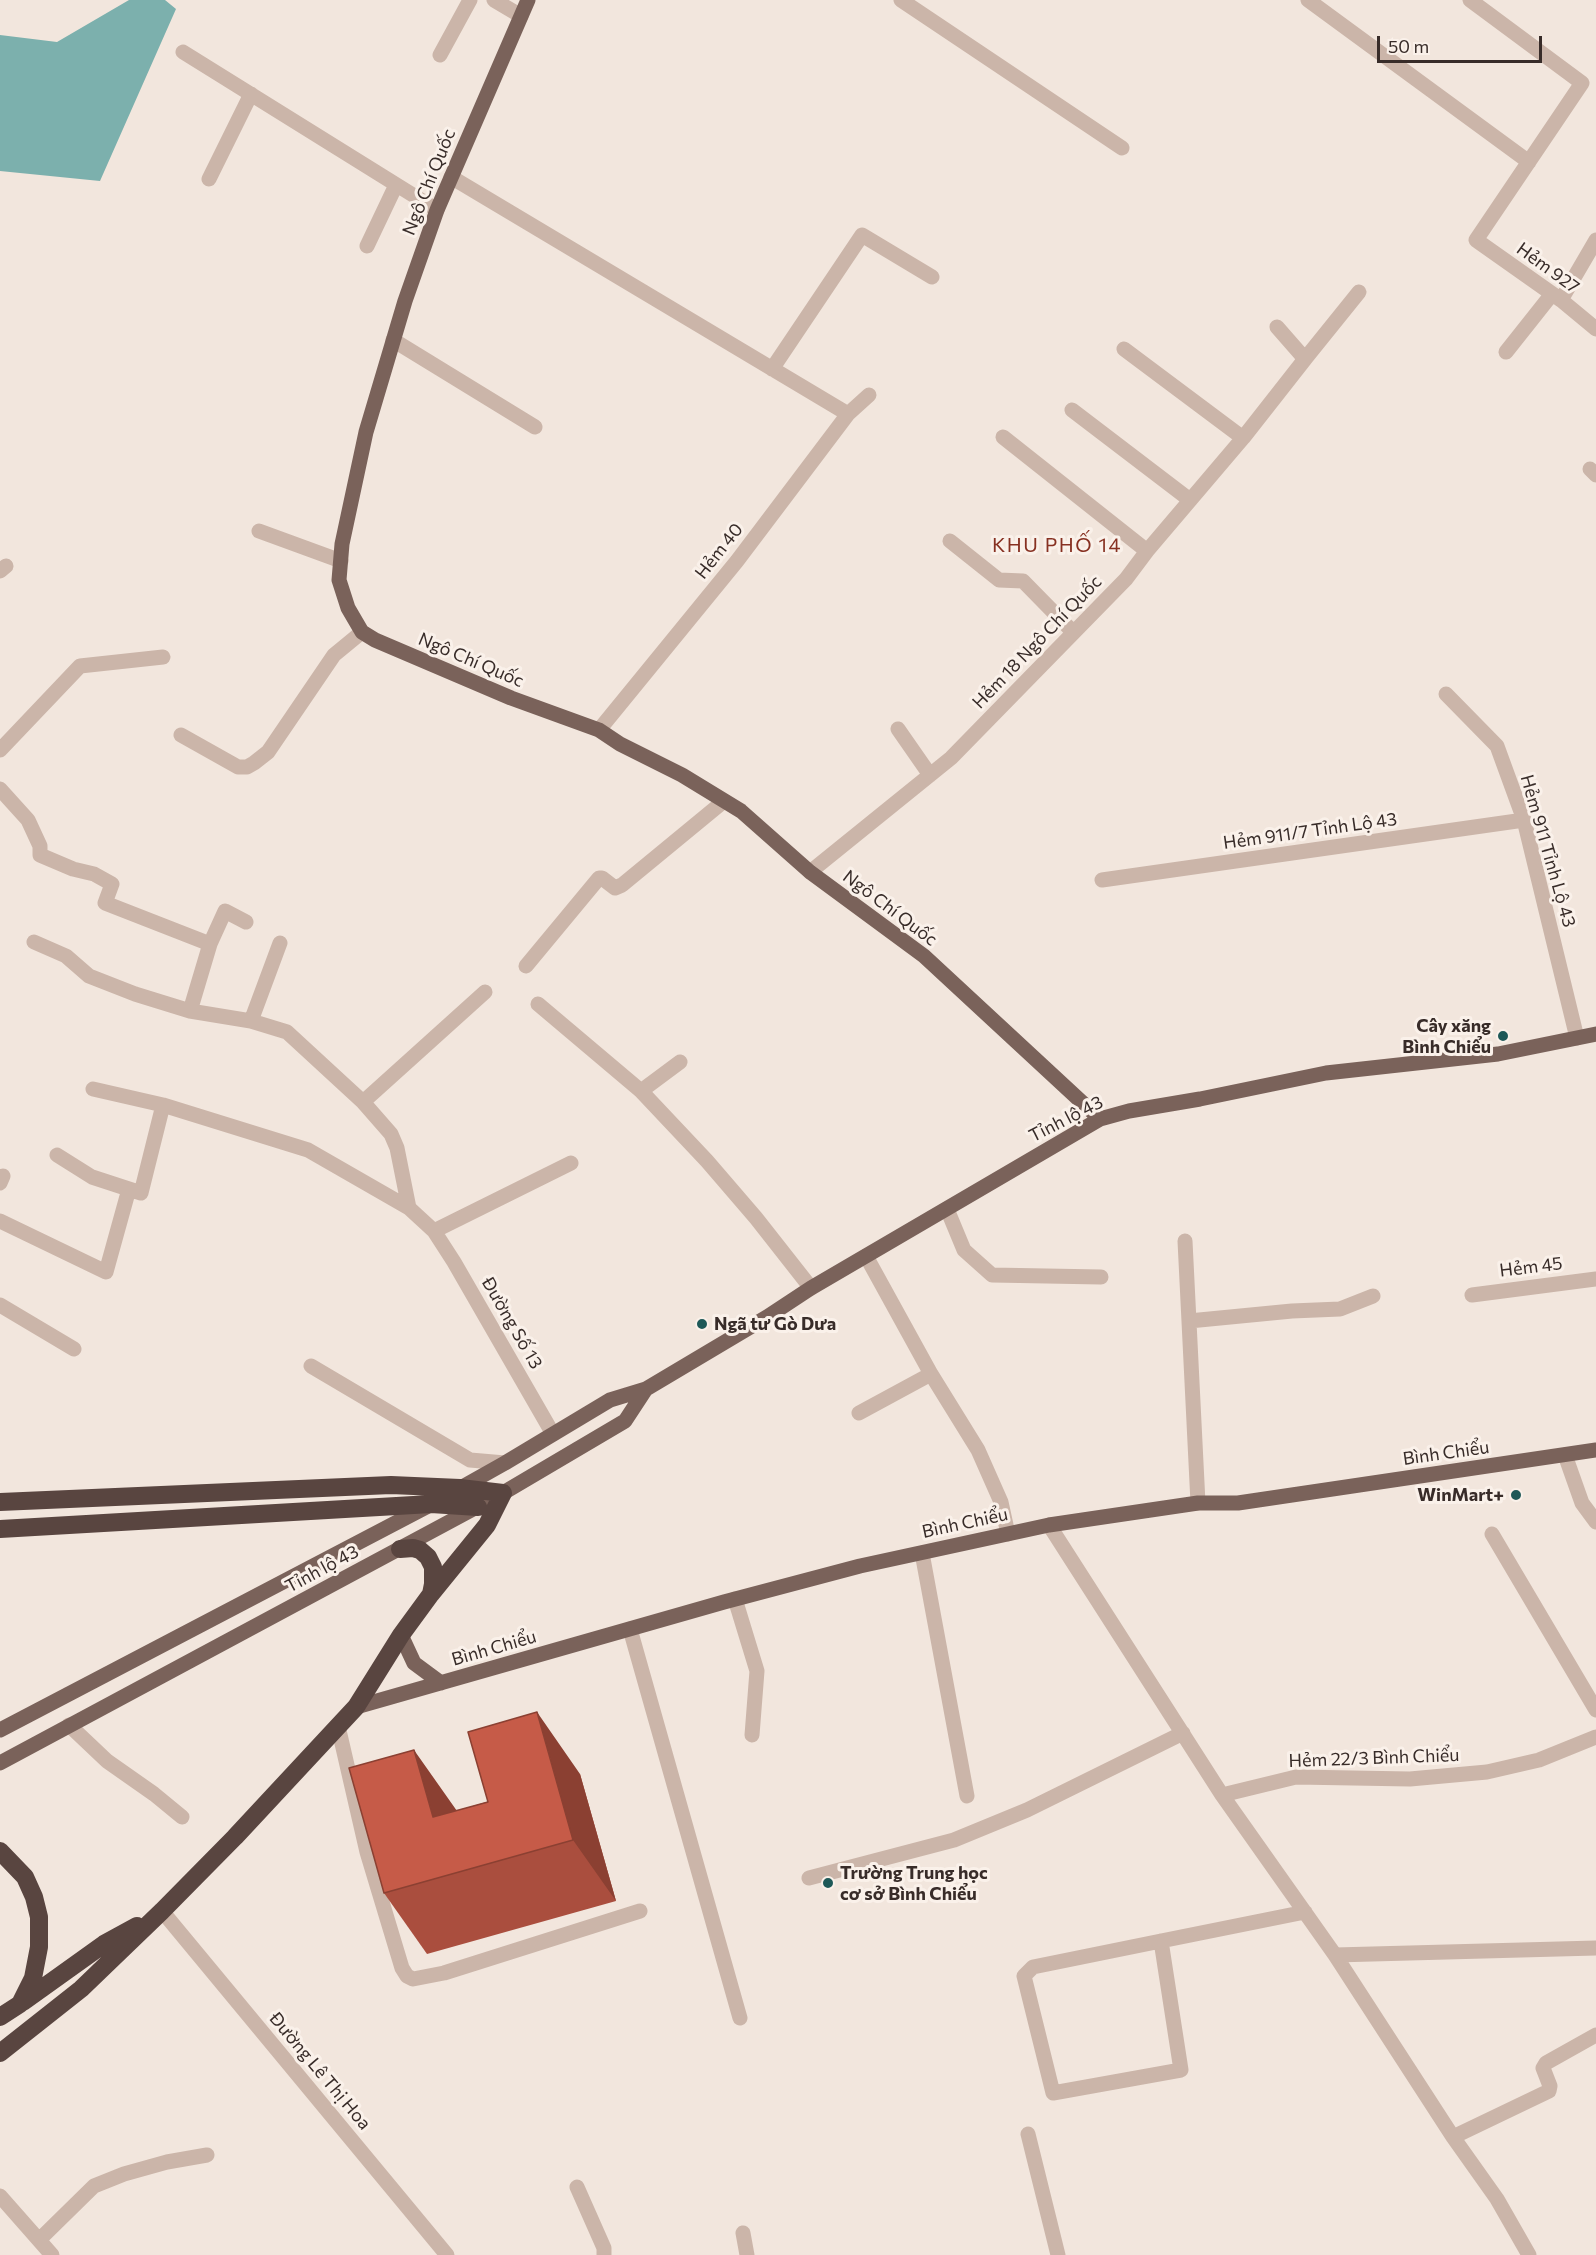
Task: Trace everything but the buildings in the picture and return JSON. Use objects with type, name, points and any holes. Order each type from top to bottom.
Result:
[{"type":"highway","points":[[0,1502],[380,1485],[460,1488],[503,1493],[487,1525],[401,1635],[356,1707],[235,1838],[81,1989],[0,2053]]},
{"type":"highway","points":[[0,1529],[431,1503],[478,1507]]},
{"type":"highway","points":[[400,1550],[413,1548],[420,1550],[428,1557],[434,1572],[431,1594]]},
{"type":"highway","points":[[0,1851],[25,1877],[34,1897],[39,1917],[39,1947],[33,1978],[20,2004]]},
{"type":"highway","points":[[0,2017],[104,1944],[158,1914]]},
{"type":"main road","name":"Ngô Chí Quốc","points":[[528,0],[437,210],[393,340],[366,432],[342,544],[339,580],[348,608],[362,632],[511,698],[599,730],[620,744],[682,775],[741,811],[810,872],[924,956],[1100,1119]]},
{"type":"main road","name":"Tỉnh lộ 43","points":[[0,1730],[460,1488],[610,1400],[646,1389],[811,1288],[1100,1119],[1129,1111],[1326,1073],[1498,1054],[1596,1034]]},
{"type":"main road","name":"Tỉnh lộ 43","points":[[0,1762],[503,1493],[625,1421],[646,1389]]},
{"type":"main road","name":"Bình Chiểu","points":[[356,1707],[735,1599],[860,1566],[1048,1525],[1198,1503],[1238,1503],[1596,1450]]},
{"type":"main road","points":[[401,1635],[414,1663],[441,1683]]},
{"type":"street","points":[[440,54],[470,0]]},
{"type":"street","points":[[494,0],[521,16]]},
{"type":"street","points":[[901,0],[1122,148]]},
{"type":"street","points":[[1308,0],[1529,162],[1582,83],[1470,0]]},
{"type":"street","points":[[183,52],[437,210]]},
{"type":"street","points":[[208,179],[251,94]]},
{"type":"street","name":"Hẻm 927","points":[[1529,162],[1476,240],[1557,297],[1596,329]]},
{"type":"street","points":[[451,177],[848,414]]},
{"type":"street","points":[[367,246],[396,185]]},
{"type":"street","points":[[772,369],[862,235],[932,278]]},
{"type":"street","points":[[1506,352],[1557,297],[1596,240]]},
{"type":"street","name":"Hẻm 18 Ngô Chí Quốc","points":[[810,872],[951,758],[1126,579],[1244,438],[1359,292]]},
{"type":"street","points":[[1277,327],[1305,359]]},
{"type":"street","points":[[393,340],[535,427]]},
{"type":"street","points":[[1124,349],[1244,438]]},
{"type":"street","name":"Hẻm 40","points":[[599,730],[737,561],[848,414],[869,395]]},
{"type":"street","points":[[1072,410],[1190,500]]},
{"type":"street","points":[[1003,436],[1148,551]]},
{"type":"street","points":[[259,531],[341,561]]},
{"type":"street","points":[[950,541],[999,580],[1023,581],[1074,632]]},
{"type":"street","points":[[181,735],[238,767],[254,764],[268,752],[334,656],[362,632]]},
{"type":"street","points":[[0,750],[80,666],[163,657]]},
{"type":"street","name":"Hẻm 911 Tỉnh Lộ 43","points":[[1446,694],[1497,746],[1524,820],[1577,1038]]},
{"type":"street","points":[[898,729],[930,775]]},
{"type":"street","points":[[0,789],[28,820],[40,846],[40,855],[73,869],[94,874],[112,884],[105,903],[210,944]]},
{"type":"street","points":[[526,966],[598,878],[602,878],[615,888],[619,887],[724,801]]},
{"type":"street","name":"Hẻm 911/7 Tỉnh Lộ 43","points":[[1102,880],[1524,820]]},
{"type":"street","points":[[190,1011],[210,944],[225,911],[246,922]]},
{"type":"street","points":[[33,942],[66,956],[89,976],[135,994],[190,1011],[250,1022],[287,1032],[363,1102],[391,1134],[397,1148],[409,1208]]},
{"type":"street","points":[[250,1022],[280,943]]},
{"type":"street","points":[[363,1102],[485,992]]},
{"type":"street","points":[[538,1004],[641,1091],[707,1161],[811,1288]]},
{"type":"street","points":[[641,1091],[680,1062]]},
{"type":"street","name":"Đường Số 13","points":[[93,1089],[163,1105],[308,1150],[409,1208],[434,1231],[454,1262],[553,1434]]},
{"type":"street","points":[[57,1155],[92,1178],[141,1193],[163,1105]]},
{"type":"street","points":[[434,1231],[571,1163]]},
{"type":"street","points":[[0,1221],[106,1272],[129,1189]]},
{"type":"street","points":[[947,1209],[964,1250],[992,1275],[1101,1277]]},
{"type":"street","points":[[1185,1241],[1198,1503]]},
{"type":"street","points":[[866,1256],[931,1374],[978,1450],[1000,1502],[1008,1534]]},
{"type":"street","name":"Hẻm 45","points":[[1472,1295],[1596,1279]]},
{"type":"street","points":[[1189,1321],[1292,1311],[1340,1309],[1373,1296]]},
{"type":"street","points":[[0,1305],[74,1349]]},
{"type":"street","points":[[311,1366],[470,1460],[506,1463]]},
{"type":"street","points":[[859,1413],[931,1374]]},
{"type":"street","points":[[1565,1455],[1582,1503],[1596,1522]]},
{"type":"street","points":[[1048,1525],[1222,1795],[1335,1955],[1497,2199],[1529,2255]]},
{"type":"street","points":[[1491,1534],[1596,1710]]},
{"type":"street","points":[[922,1552],[968,1796]]},
{"type":"street","points":[[735,1599],[757,1671],[752,1735]]},
{"type":"street","points":[[630,1629],[740,2018]]},
{"type":"street","points":[[69,1725],[107,1761],[182,1817]]},
{"type":"street","points":[[338,1726],[367,1852],[402,1968],[407,1976],[413,1979],[444,1972],[640,1911]]},
{"type":"street","points":[[809,1878],[954,1840],[1027,1810],[1183,1734]]},
{"type":"street","name":"Hẻm 22/3 Bình Chiểu","points":[[1222,1795],[1296,1777],[1410,1779],[1487,1772],[1539,1760],[1596,1737]]},
{"type":"street","points":[[1161,1941],[1181,2070],[1053,2093],[1024,1976],[1033,1966],[1305,1912]]},
{"type":"street","name":"Đường Lê Thị Hoa","points":[[158,1914],[447,2255]]},
{"type":"street","points":[[1335,1955],[1596,1948]]},
{"type":"street","points":[[1454,2137],[1549,2091],[1550,2086],[1543,2068],[1546,2063],[1596,2035]]},
{"type":"street","points":[[1028,2134],[1058,2255]]},
{"type":"street","points":[[39,2240],[94,2186],[124,2174],[166,2162],[207,2155]]},
{"type":"street","points":[[577,2187],[604,2248],[604,2255]]},
{"type":"street","points":[[0,2196],[52,2255]]},
{"type":"street","points":[[743,2233],[747,2255]]},
{"type":"water","points":[[129,0],[165,0],[176,9],[100,181],[0,171],[0,35],[57,42]]},
{"type":"place","name":"Cây xăng Bình Chiểu","points":[[1503,1036]]},
{"type":"place","name":"Ngã tư Gò Dưa","points":[[702,1324]]},
{"type":"place","name":"WinMart+","points":[[1516,1495]]},
{"type":"place","name":"Trường Trung học cơ sở Bình Chiểu","points":[[828,1883]]},
{"type":"district","name":"KHU PHỐ 14","points":[[1057,545]]}]
